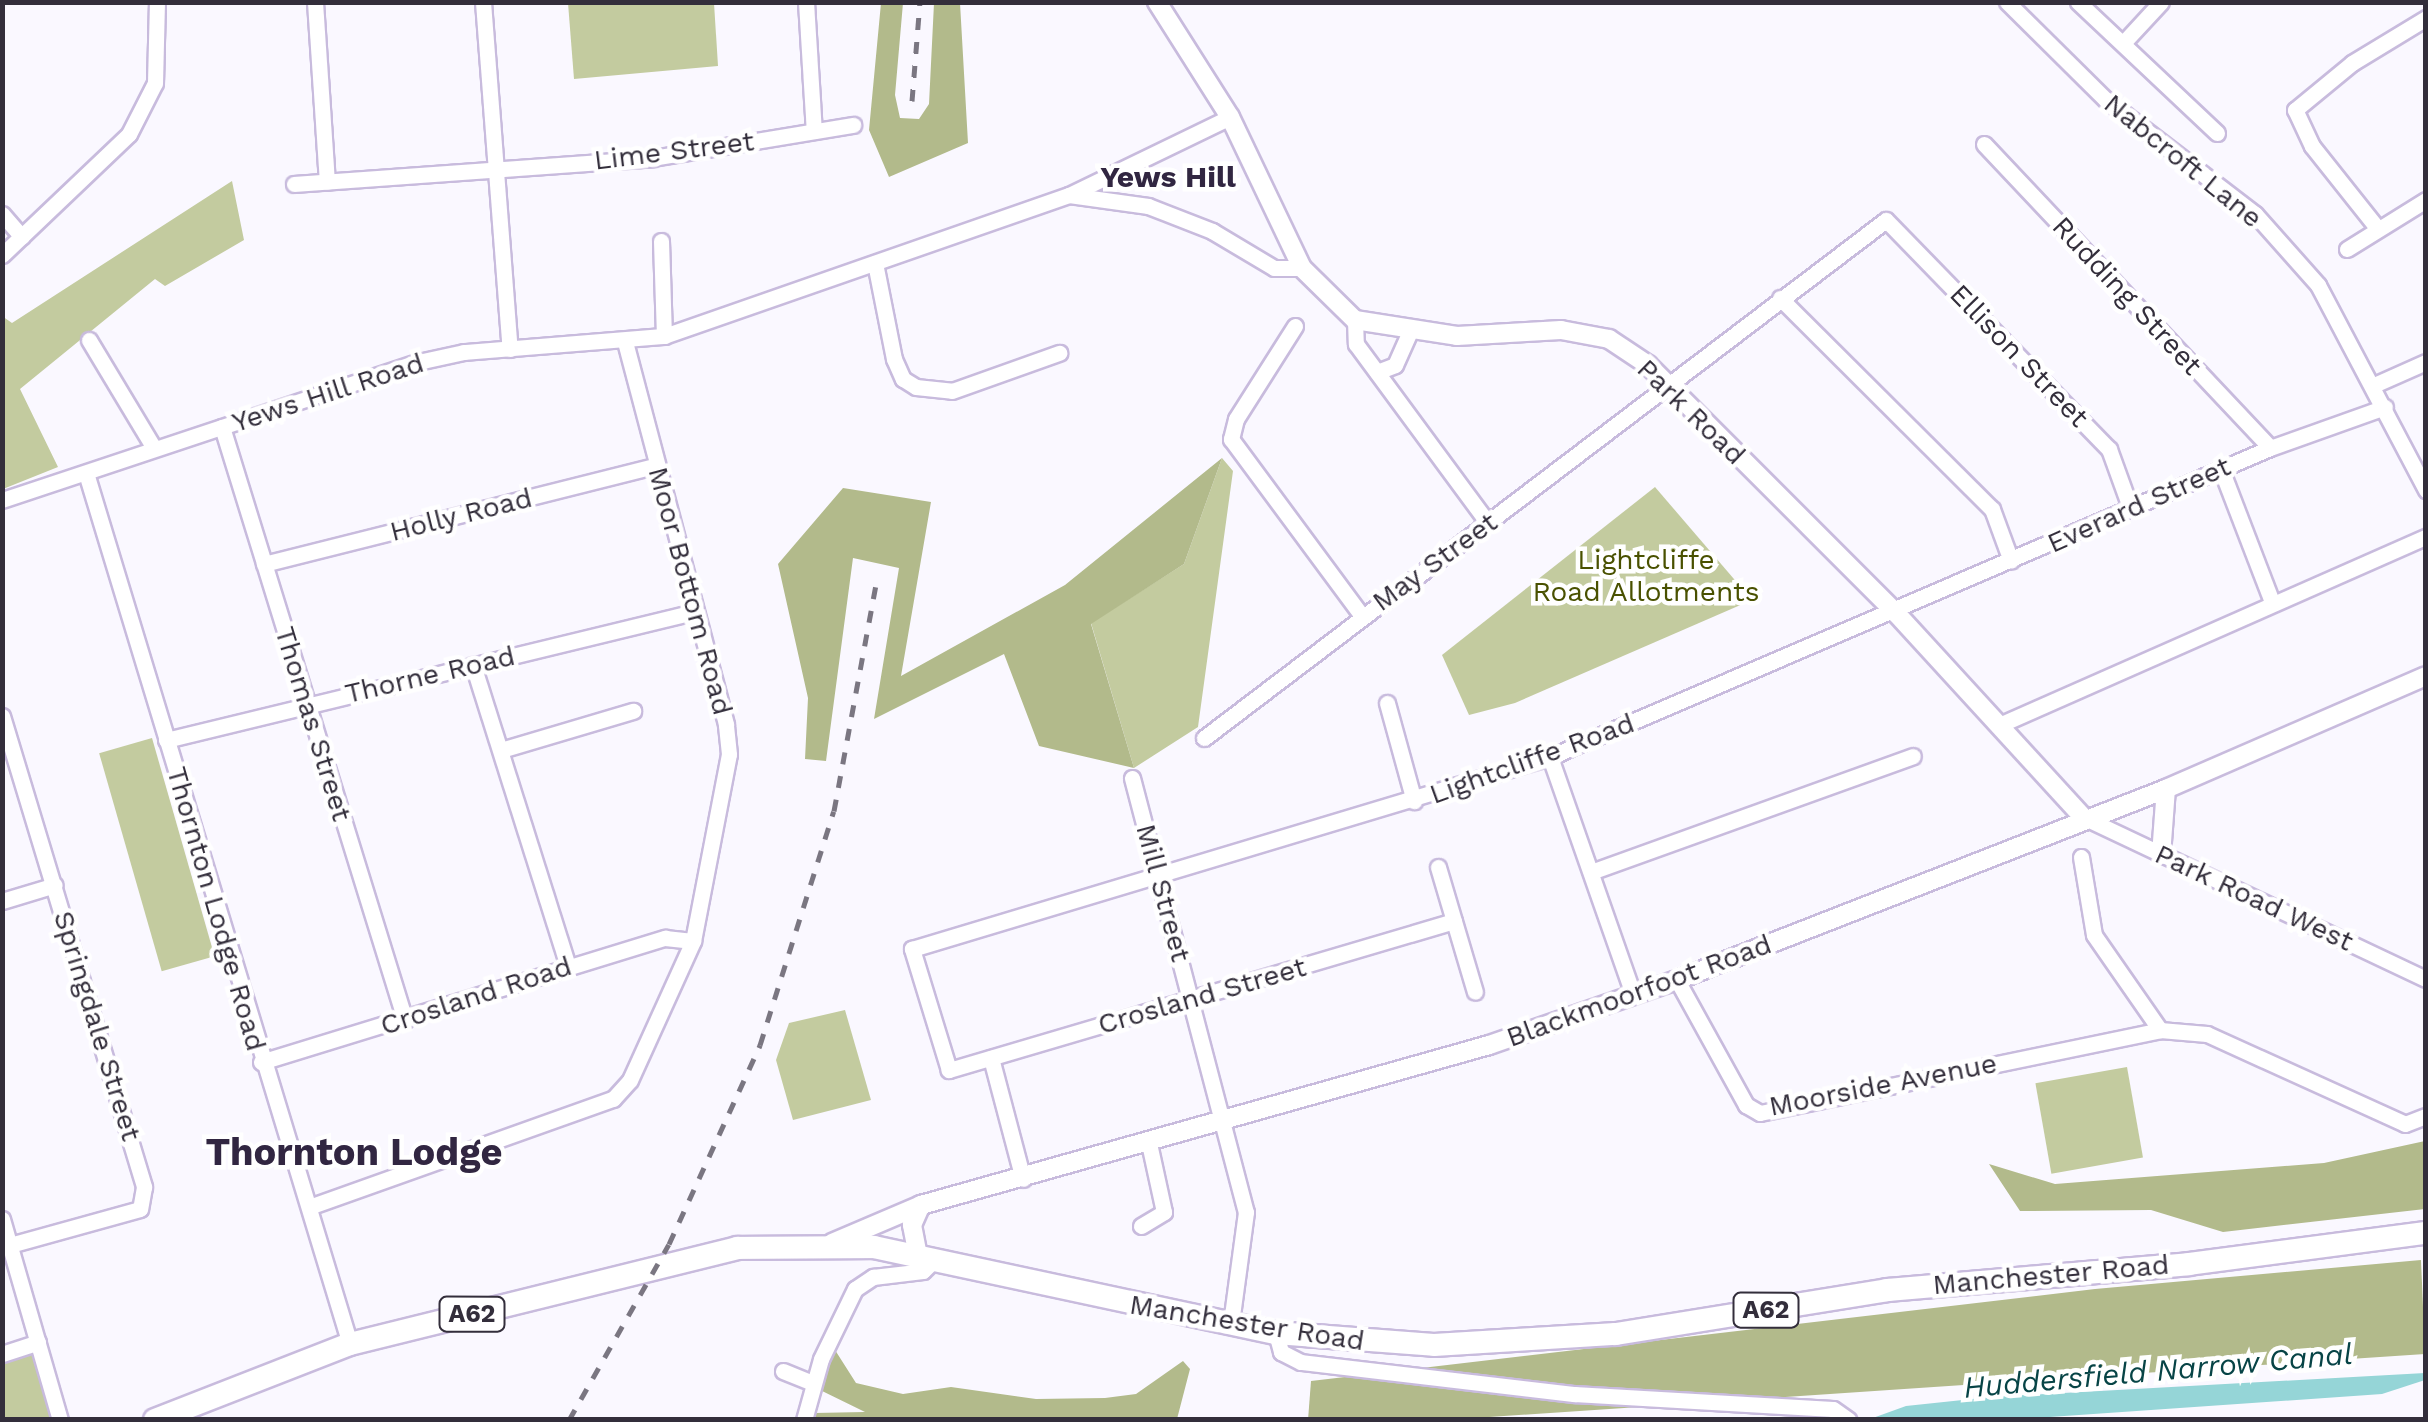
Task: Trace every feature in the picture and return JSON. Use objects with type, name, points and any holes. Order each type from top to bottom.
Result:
[{"type":"main road","name":"Manchester Road","points":[[155,1420],[350,1344],[736,1248],[832,1243],[926,1258],[1276,1333],[1418,1345],[1616,1334],[1887,1290],[2190,1264],[2426,1232]]},
{"type":"street","points":[[2,255],[130,134],[155,83],[157,2]]},
{"type":"street","points":[[315,2],[328,182]]},
{"type":"street","points":[[483,2],[510,349]]},
{"type":"street","points":[[806,2],[814,131]]},
{"type":"street","points":[[1157,2],[1230,117],[1302,268],[1354,320],[1356,344],[1488,523]]},
{"type":"street","name":"Nabcroft Lane","points":[[2007,2],[2104,99],[2255,214],[2340,316],[2426,490]]},
{"type":"street","points":[[2078,2],[2124,41],[2217,133]]},
{"type":"street","points":[[2124,41],[2161,2]]},
{"type":"street","points":[[2378,229],[2312,146],[2294,110],[2352,63],[2424,23]]},
{"type":"street","points":[[1069,195],[1230,117]]},
{"type":"street","name":"Lime Street","points":[[294,184],[653,158],[853,125]]},
{"type":"street","name":"Rudding Street","points":[[1984,144],[2270,448]]},
{"type":"street","name":"Yews Hill Road","points":[[2,500],[418,362],[510,349],[664,336],[1069,195],[1148,206],[1212,231],[1274,268],[1302,268]]},
{"type":"street","points":[[2347,249],[2426,200]]},
{"type":"street","points":[[2,214],[22,237]]},
{"type":"street","name":"May Street","points":[[1204,738],[1886,220]]},
{"type":"street","name":"Ellison Street","points":[[1886,220],[2110,449],[2130,507]]},
{"type":"street","points":[[661,241],[664,336]]},
{"type":"street","points":[[875,263],[894,358],[903,378],[916,387],[952,391],[1060,352]]},
{"type":"street","points":[[1780,298],[1992,509],[2011,561]]},
{"type":"street","name":"Park Road","points":[[1354,320],[1410,332],[1457,336],[1561,330],[1608,339],[1648,365],[1896,613],[2084,817]]},
{"type":"street","points":[[1296,326],[1236,419],[1231,438],[1237,456],[1362,616]]},
{"type":"street","points":[[1377,372],[1406,350],[1410,332]]},
{"type":"street","points":[[89,340],[154,448]]},
{"type":"street","name":"Moor Bottom Road","points":[[308,1207],[613,1099],[630,1080],[693,941],[728,754],[726,724],[625,341]]},
{"type":"street","points":[[2374,385],[2426,362]]},
{"type":"street","name":"Everard Street","points":[[1896,613],[2220,469],[2386,407]]},
{"type":"street","name":"Thomas Street","points":[[222,427],[406,1020]]},
{"type":"street","name":"Holly Road","points":[[264,564],[657,466]]},
{"type":"street","points":[[2220,469],[2272,602]]},
{"type":"street","name":"Thornton Lodge Road","points":[[86,473],[261,1062],[350,1344]]},
{"type":"street","points":[[1999,725],[2426,536]]},
{"type":"street","name":"Thorne Road","points":[[166,740],[694,612]]},
{"type":"street","name":"Lightcliffe Road","points":[[949,1070],[912,949],[1550,757],[1896,613]]},
{"type":"street","points":[[473,665],[568,966]]},
{"type":"street","name":"Blackmoorfoot Road","points":[[832,1243],[921,1205],[1226,1123],[1489,1045],[1677,980],[2084,817],[2166,789],[2426,676]]},
{"type":"street","points":[[1387,703],[1414,801]]},
{"type":"street","points":[[501,750],[632,711]]},
{"type":"street","name":"Springdale Street","points":[[2,716],[144,1187],[140,1209],[10,1245]]},
{"type":"street","points":[[1590,872],[1913,756]]},
{"type":"street","points":[[1550,757],[1634,994]]},
{"type":"street","name":"Mill Street","points":[[1132,778],[1226,1123],[1246,1212],[1231,1324]]},
{"type":"street","points":[[2161,855],[2166,789]]},
{"type":"street","name":"Park Road West","points":[[2084,817],[2426,979]]},
{"type":"street","points":[[2081,857],[2094,935],[2160,1030]]},
{"type":"street","points":[[1438,867],[1474,992]]},
{"type":"street","points":[[2,900],[54,885]]},
{"type":"street","name":"Crosland Street","points":[[949,1070],[1454,922]]},
{"type":"street","name":"Crosland Road","points":[[261,1062],[666,938],[693,941]]},
{"type":"street","name":"Moorside Avenue","points":[[1677,980],[1746,1105],[1760,1113],[2160,1030],[2207,1034],[2405,1124],[2426,1116]]},
{"type":"street","points":[[990,1058],[1024,1179]]},
{"type":"street","points":[[1140,1226],[1164,1212],[1149,1143]]},
{"type":"street","points":[[804,1420],[812,1383],[855,1289],[873,1277],[923,1271],[926,1258],[912,1225],[921,1205]]},
{"type":"street","points":[[2,1219],[59,1412],[74,1420]]},
{"type":"street","points":[[1276,1333],[1281,1352],[1301,1362],[1574,1394],[1833,1409],[1848,1418]]},
{"type":"street","points":[[2,1354],[38,1342]]},
{"type":"street","points":[[783,1371],[812,1383]]},
{"type":"green space","points":[[568,3],[714,3],[718,66],[574,79]]},
{"type":"green space","points":[[881,3],[903,3],[895,95],[900,118],[919,119],[929,104],[934,3],[960,3],[968,143],[889,177],[869,130]]},
{"type":"green space","points":[[232,181],[244,240],[165,286],[155,279],[20,389],[58,467],[3,489],[2,316],[12,323]]},
{"type":"green space","points":[[1222,458],[1233,471],[1198,727],[1134,768],[1091,623],[1184,564]]},
{"type":"green space","points":[[1222,458],[1184,564],[1091,624],[1134,768],[1039,746],[1004,654],[874,719],[899,568],[853,558],[826,761],[805,759],[808,698],[778,564],[843,488],[931,502],[901,676],[1065,585]]},
{"type":"green space","name":"Lightcliffe Road Allotments","points":[[1655,487],[1752,600],[1515,703],[1469,715],[1442,655]]},
{"type":"green space","points":[[152,738],[215,956],[162,971],[99,753]]},
{"type":"green space","points":[[845,1010],[871,1100],[793,1120],[776,1060],[789,1023]]},
{"type":"green space","points":[[2127,1067],[2143,1158],[2051,1174],[2035,1083]]},
{"type":"green space","points":[[2425,1141],[2425,1209],[2223,1232],[2151,1210],[2020,1211],[1989,1164],[2055,1184],[2324,1163]]},
{"type":"green space","points":[[2421,1260],[2425,1354],[1460,1419],[1308,1420],[1311,1381],[2095,1289]]},
{"type":"green space","points":[[835,1350],[856,1383],[903,1394],[951,1387],[1036,1399],[1105,1398],[1136,1394],[1183,1361],[1190,1369],[1177,1419],[812,1420],[814,1413],[865,1412],[818,1389]]},
{"type":"green space","points":[[33,1354],[53,1419],[3,1419],[2,1364]]},
{"type":"water","points":[[2425,1373],[2425,1380],[2382,1394],[2023,1419],[1870,1419],[1906,1406],[1991,1397]]},
{"type":"railway","points":[[912,101],[920,2]]},
{"type":"railway","points":[[569,1420],[669,1244],[760,1045],[834,811],[877,579]]},
{"type":"district","name":"Yews Hill","points":[[1168,177]]},
{"type":"district","name":"Thornton Lodge","points":[[354,1153]]},
{"type":"water label","name":"Huddersfield Narrow Canal","points":[[2158,1371]]}]
